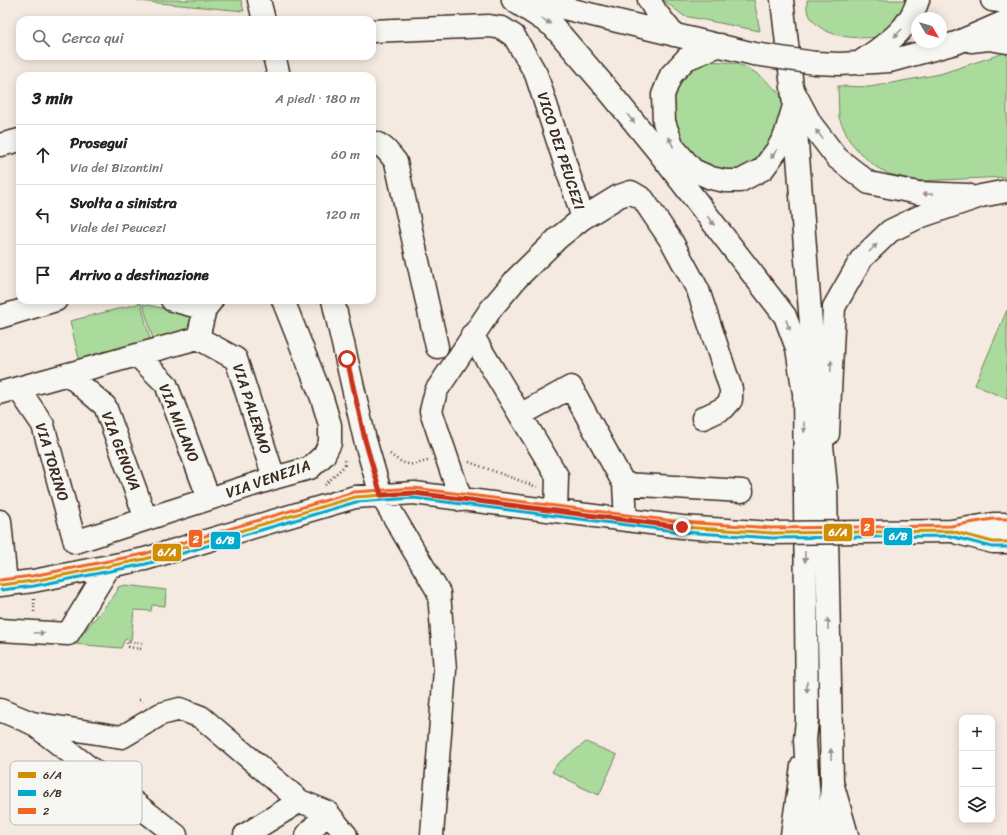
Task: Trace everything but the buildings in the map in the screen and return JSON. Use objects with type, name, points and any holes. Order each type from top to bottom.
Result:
[{"type":"main road","points":[[259,0],[263,16]]},
{"type":"main road","points":[[513,0],[553,26],[656,150],[785,316],[797,348],[803,388],[807,720],[792,835]]},
{"type":"main road","points":[[531,0],[754,54],[815,63],[840,64],[890,61],[956,43],[1007,21]]},
{"type":"main road","points":[[649,0],[656,12],[674,34]]},
{"type":"main road","points":[[859,63],[896,36],[915,12],[918,0]]},
{"type":"main road","points":[[992,0],[1007,2]]},
{"type":"main road","points":[[781,6],[793,97],[812,337],[826,488]]},
{"type":"main road","name":"VICO DEI PEUCEZI","points":[[376,31],[489,26],[502,28],[514,36],[536,74],[583,218],[558,238],[517,278],[472,335],[436,391],[431,411],[461,500]]},
{"type":"main road","points":[[956,43],[990,39],[1007,42]]},
{"type":"main road","points":[[720,46],[686,60],[671,75],[663,95],[664,122],[673,147],[693,170],[711,178],[725,181],[740,181],[763,169],[778,150],[785,136],[793,97]]},
{"type":"main road","points":[[275,60],[278,72]]},
{"type":"main road","points":[[793,97],[837,158],[869,184],[918,193],[980,196]]},
{"type":"main road","points":[[0,145],[16,141]]},
{"type":"main road","points":[[376,144],[387,150],[396,162],[437,347]]},
{"type":"main road","points":[[829,835],[832,783],[829,721],[826,488],[834,307],[862,258],[890,231],[920,217],[980,196],[1007,191]]},
{"type":"main road","points":[[583,218],[619,196],[631,192],[643,199],[672,242],[698,290],[731,388],[731,400],[724,408],[703,418]]},
{"type":"main road","points":[[0,317],[37,304]]},
{"type":"main road","name":"VIA VENEZIA","points":[[75,542],[274,478],[310,468],[324,455],[330,443],[330,425],[322,398],[285,304]]},
{"type":"main road","points":[[334,304],[365,440],[381,495],[439,593],[445,670],[432,835]]},
{"type":"main road","points":[[9,390],[198,338],[209,305]]},
{"type":"main road","points":[[472,335],[557,476],[556,511]]},
{"type":"main road","points":[[803,388],[812,337]]},
{"type":"main road","name":"VIA PALERMO","points":[[198,338],[236,359],[274,478]]},
{"type":"main road","name":"VIA MILANO","points":[[137,355],[166,384],[209,499]]},
{"type":"main road","name":"VIA GENOVA","points":[[68,374],[104,406],[146,519]]},
{"type":"main road","points":[[520,415],[571,387],[624,484],[626,520]]},
{"type":"main road","name":"VIA TORINO","points":[[9,390],[43,426],[75,542]]},
{"type":"main road","points":[[624,484],[742,491]]},
{"type":"main road","points":[[0,521],[3,584],[33,581],[145,559],[355,497],[414,493],[682,527],[772,533],[951,531],[993,524],[1007,524]]},
{"type":"main road","points":[[951,531],[993,542],[1007,542]]},
{"type":"main road","points":[[0,630],[68,634],[109,567]]},
{"type":"main road","points":[[0,710],[32,723],[122,737],[161,714],[180,709],[201,717],[300,801],[327,812],[346,835]]},
{"type":"main road","points":[[32,723],[81,761]]},
{"type":"main road","points":[[805,740],[811,835]]},
{"type":"main road","points":[[832,783],[847,835]]},
{"type":"main road","points":[[245,835],[300,801]]},
{"type":"main road","points":[[142,809],[176,835]]},
{"type":"main road","points":[[307,835],[327,812]]},
{"type":"path","points":[[141,649],[131,649],[128,647],[127,642],[142,643]]},
{"type":"green space","points":[[241,0],[244,11],[138,1]]},
{"type":"green space","points":[[663,0],[754,0],[760,31],[684,16]]},
{"type":"green space","points":[[807,0],[907,0],[905,9],[880,37],[860,38],[839,35],[821,28],[813,21],[807,11]]},
{"type":"green space","points":[[1007,52],[1007,177],[919,181],[889,174],[876,167],[861,154],[849,140],[839,118],[838,86],[870,87],[940,74]]},
{"type":"green space","points":[[703,61],[728,62],[747,68],[768,82],[785,100],[779,133],[757,167],[735,173],[709,168],[692,157],[674,136],[667,106],[677,80]]},
{"type":"green space","points":[[141,304],[151,344],[80,363],[70,321]]},
{"type":"green space","points":[[143,304],[190,314],[193,320],[193,331],[154,343]]},
{"type":"green space","points":[[1007,310],[1007,399],[975,385]]},
{"type":"green space","points":[[126,585],[166,590],[165,606],[152,605],[151,611],[134,610],[131,640],[125,639],[121,648],[74,644],[117,592],[118,587]]},
{"type":"green space","points":[[586,742],[617,755],[599,795],[552,772],[557,764]]},
{"type":"transit line","name":"2","points":[[0,580],[32,576],[144,554],[354,492],[414,488],[682,522],[772,528],[951,526],[993,519],[1007,519]]},
{"type":"transit line","name":"6/A","points":[[0,585],[33,581],[145,559],[355,497],[414,493],[682,527],[772,533],[951,531],[993,542],[1007,542]]},
{"type":"transit line","name":"6/B","points":[[1,590],[34,586],[146,564],[356,502],[414,498],[682,532],[772,538],[950,536],[992,547],[1007,547]]},
{"type":"route","points":[[347,359],[365,440],[381,495],[414,493],[682,527]]}]
